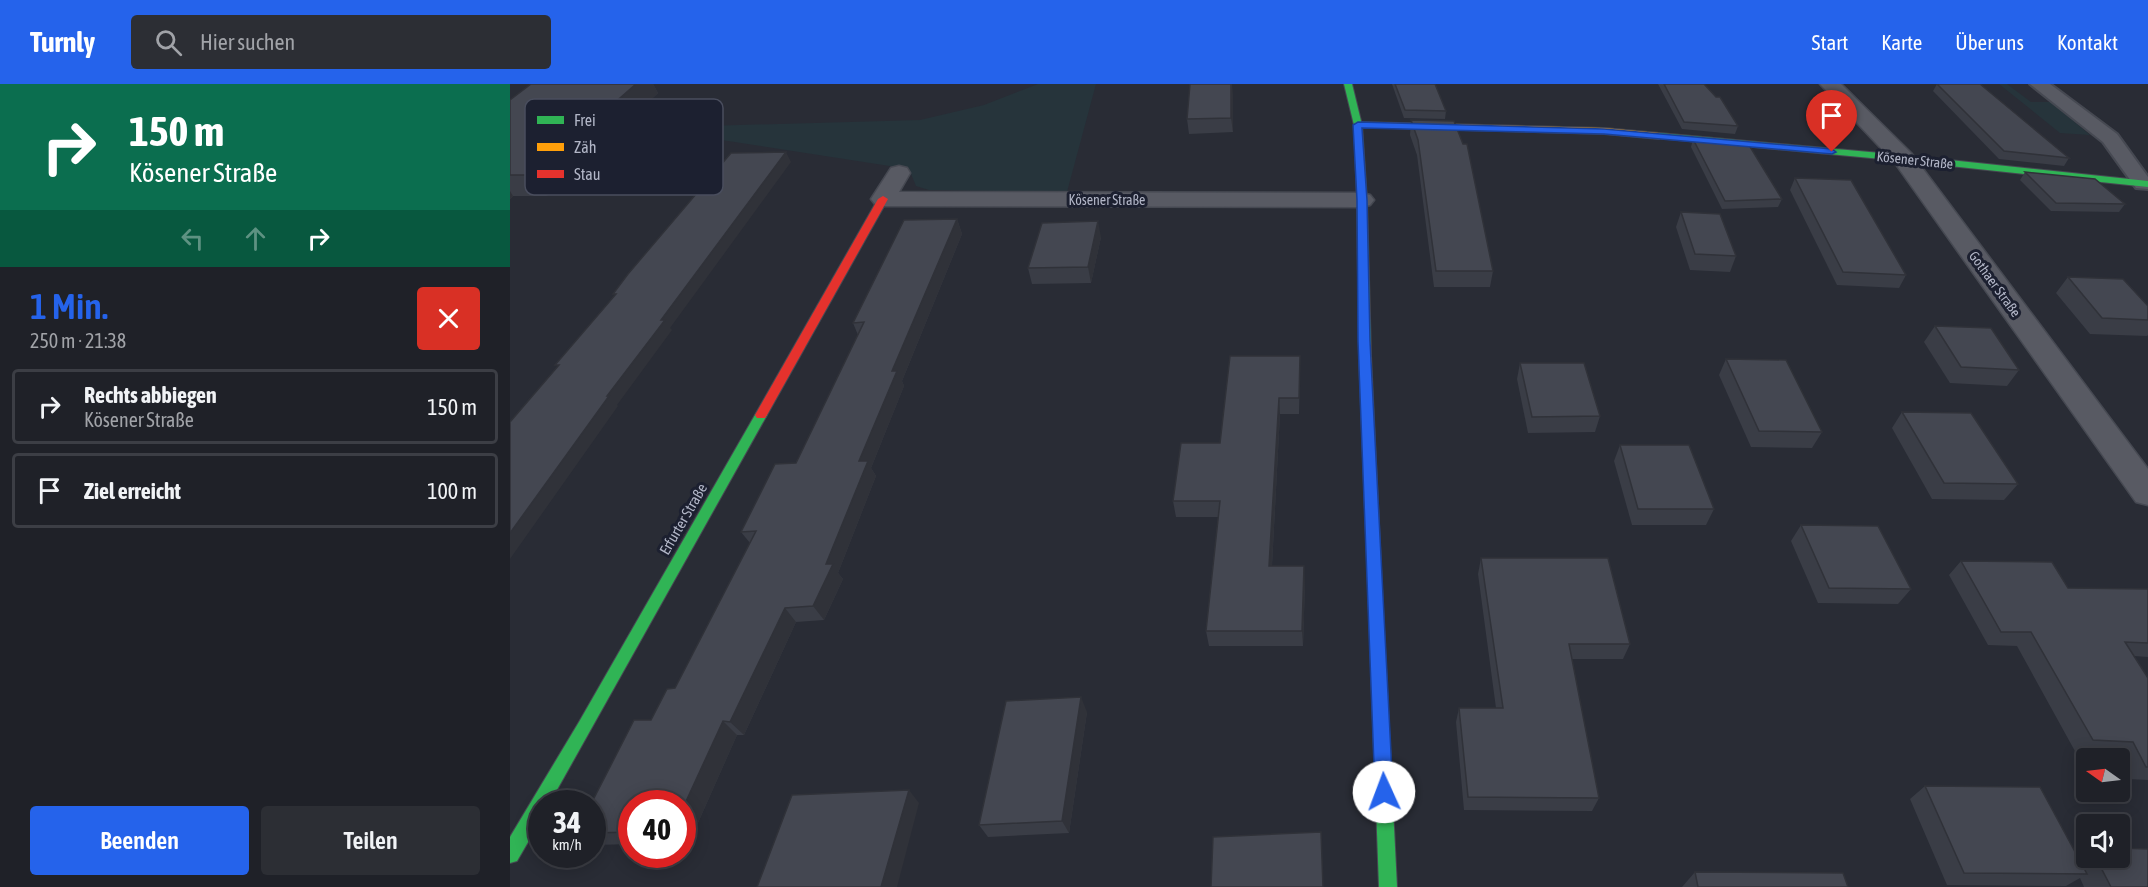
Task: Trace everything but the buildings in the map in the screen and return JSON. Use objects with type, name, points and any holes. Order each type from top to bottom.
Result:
[{"type":"street","points":[[1348,84],[1358,125],[1362,200],[1363,317],[1388,887]]},
{"type":"street","name":"Gothaer Straße","points":[[1830,84],[1903,158],[2148,493]]},
{"type":"street","name":"Kösener Straße","points":[[1358,125],[1604,131],[1903,158],[2145,184]]},
{"type":"street","points":[[883,199],[899,173]]},
{"type":"street","name":"Kösener Straße","points":[[883,199],[1362,200]]},
{"type":"street","name":"Erfurter Straße","points":[[510,854],[585,727],[883,199]]},
{"type":"lane","points":[[2039,84],[2110,138],[2145,184]]},
{"type":"shaded area","points":[[1038,84],[1096,84],[1067,192],[929,190],[916,186],[909,169],[723,140],[723,126],[920,120],[984,105]]},
{"type":"shaded area","points":[[1999,84],[2007,84],[2031,102],[2051,102],[2090,135],[2060,133]]},
{"type":"traffic: fast","points":[[1348,84],[1358,125],[1365,356]]},
{"type":"traffic: fast","points":[[1659,136],[1903,158],[2148,184]]},
{"type":"traffic: fast","points":[[510,854],[585,727],[761,415]]},
{"type":"traffic: fast","points":[[1375,587],[1388,887]]},
{"type":"traffic: slow","points":[[1358,125],[1604,131],[1659,136]]},
{"type":"traffic: slow","points":[[1365,356],[1375,587]]},
{"type":"traffic: jam","points":[[761,415],[883,199]]},
{"type":"route","points":[[1384,792],[1363,317],[1362,200],[1358,125],[1604,131],[1832,152]]}]
